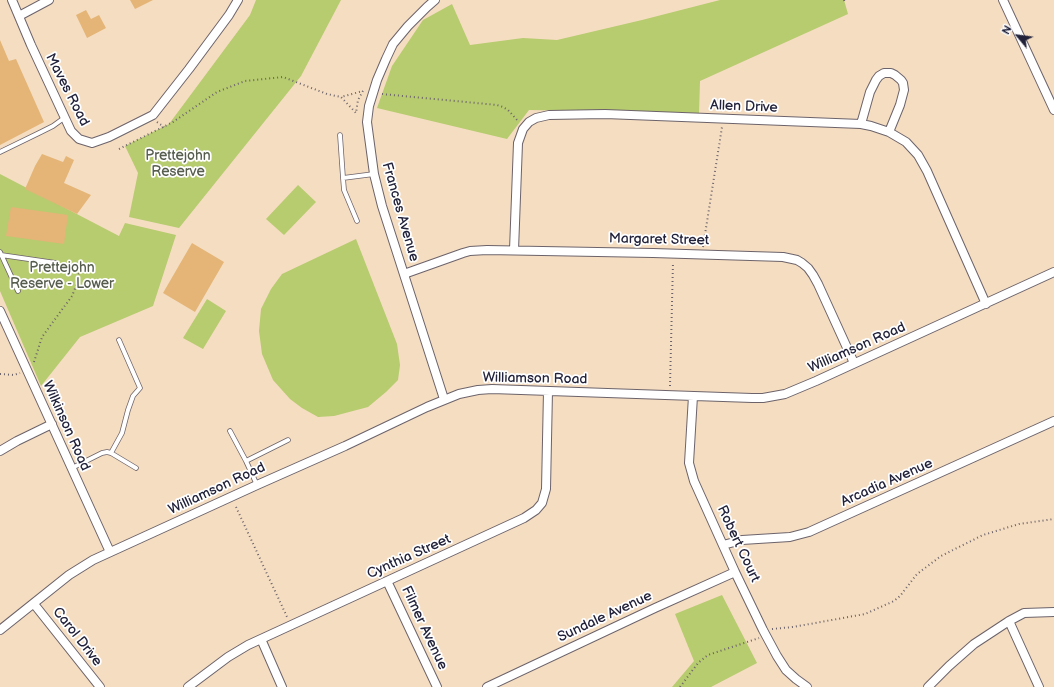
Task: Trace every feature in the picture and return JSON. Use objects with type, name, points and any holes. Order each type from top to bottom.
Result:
[{"type":"street","name":"Maves Road","points":[[12,0],[71,131],[76,137],[83,141],[92,143],[109,138],[153,114],[194,64],[238,0]]},
{"type":"street","points":[[19,16],[49,0]]},
{"type":"street","name":"Frances Avenue","points":[[435,0],[401,33],[389,52],[377,80],[369,106],[368,122],[374,174],[382,206],[444,399]]},
{"type":"street","points":[[1003,0],[1054,110]]},
{"type":"street","points":[[861,124],[870,92],[876,80],[884,73],[891,73],[901,80],[904,90],[900,105],[889,132]]},
{"type":"street","name":"Allen Drive","points":[[514,250],[518,143],[523,129],[533,120],[544,115],[605,114],[861,124],[889,132],[901,139],[910,146],[920,159],[986,304]]},
{"type":"street","name":"Margaret Street","points":[[404,274],[470,251],[487,250],[674,253],[783,257],[797,260],[808,268],[818,284],[854,363]]},
{"type":"street","name":"Williamson Road","points":[[0,630],[69,575],[93,560],[346,446],[444,399],[463,393],[492,389],[763,398],[785,394],[1054,272]]},
{"type":"street","name":"Wilkinson Road","points":[[0,311],[110,552]]},
{"type":"street","name":"Cynthia Street","points":[[188,687],[228,657],[248,645],[532,514],[540,507],[545,496],[546,489],[548,392]]},
{"type":"street","name":"Robert Court","points":[[693,396],[689,464],[691,471],[723,545],[764,633],[782,666],[807,687]]},
{"type":"street","name":"Arcadia Avenue","points":[[723,545],[742,540],[790,537],[809,532],[1054,421]]},
{"type":"street","points":[[0,451],[17,440],[52,424]]},
{"type":"street","name":"Sundale Avenue","points":[[487,687],[655,608],[736,572]]},
{"type":"street","name":"Filmer Avenue","points":[[387,581],[437,687]]},
{"type":"street","name":"Carol Drive","points":[[34,604],[100,687]]},
{"type":"street","points":[[928,687],[948,666],[974,644],[1009,621],[1024,613],[1054,612]]},
{"type":"street","points":[[1009,621],[1039,687]]},
{"type":"street","points":[[261,639],[282,687]]},
{"type":"lane","points":[[0,152],[53,126],[64,118]]},
{"type":"lane","points":[[340,135],[344,190],[357,221]]},
{"type":"lane","points":[[344,178],[374,174]]},
{"type":"lane","points":[[1,253],[56,263]]},
{"type":"lane","points":[[1,253],[18,291]]},
{"type":"lane","points":[[111,453],[122,433],[128,410],[134,396],[141,389],[119,340]]},
{"type":"lane","points":[[230,430],[257,485]]},
{"type":"lane","points":[[246,461],[288,440]]},
{"type":"lane","points":[[71,468],[107,452],[136,468]]},
{"type":"path","points":[[119,149],[173,122],[217,92],[245,81],[283,77],[327,94],[341,97],[363,91],[358,100],[356,113],[341,97]]},
{"type":"path","points":[[377,94],[497,105],[508,110],[518,121]]},
{"type":"path","points":[[702,254],[723,119]]},
{"type":"path","points":[[155,120],[164,127]]},
{"type":"path","points":[[670,395],[674,253]]},
{"type":"path","points":[[0,374],[14,375],[27,371],[32,367],[42,337],[72,296],[78,281],[80,264]]},
{"type":"path","points":[[236,507],[290,625]]},
{"type":"path","points":[[680,687],[698,663],[708,655],[764,633],[793,626],[865,614],[894,601],[900,596],[917,574],[941,556],[983,535],[1019,524],[1054,519]]},
{"type":"green space","name":"Prettejohn Reserve","points":[[256,0],[341,0],[301,76],[179,228],[129,217],[138,173],[125,146],[169,124],[250,15]]},
{"type":"green space","points":[[720,0],[844,0],[848,14],[700,81],[699,113],[529,110],[507,139],[377,108],[392,66],[423,20],[452,4],[470,45],[523,38],[557,40]]},
{"type":"green space","name":"Prettejohn Reserve - Lower","points":[[0,174],[119,236],[125,223],[176,235],[153,306],[80,337],[41,386],[0,291]]},
{"type":"green space","points":[[298,185],[316,202],[284,235],[266,219]]},
{"type":"green space","points":[[356,239],[397,344],[400,365],[398,380],[368,407],[334,416],[318,417],[290,399],[273,380],[262,354],[259,331],[261,309],[271,289],[282,274]]},
{"type":"green space","points":[[207,299],[226,311],[203,349],[183,338]]},
{"type":"green space","points":[[722,595],[757,663],[711,687],[672,687],[694,661],[675,614]]},
{"type":"building","points":[[130,0],[153,0],[135,9]]},
{"type":"building","points":[[86,10],[91,19],[99,15],[106,28],[87,38],[76,15]]},
{"type":"building","points":[[0,40],[9,61],[16,59],[44,122],[0,145]]},
{"type":"building","points":[[42,154],[63,162],[66,156],[74,160],[64,183],[91,195],[77,214],[25,189]]},
{"type":"building","points":[[11,207],[68,215],[64,244],[6,236]]},
{"type":"building","points":[[192,243],[224,262],[195,312],[163,293]]}]
